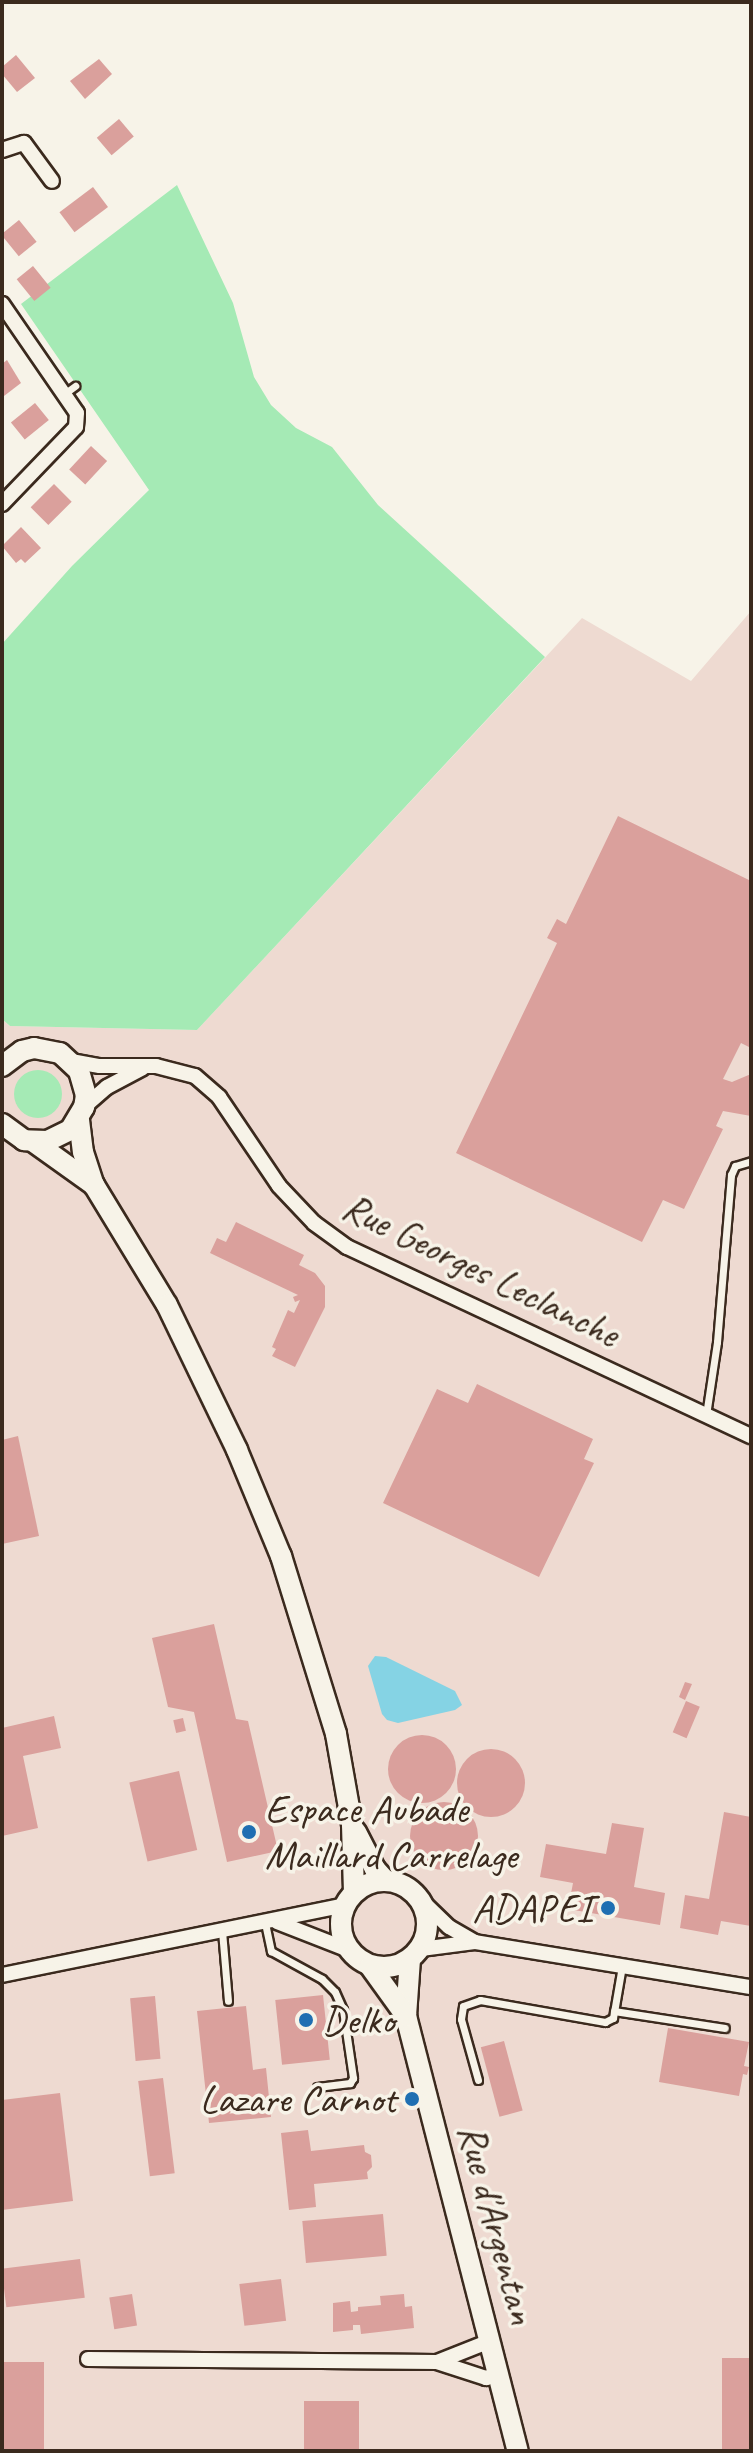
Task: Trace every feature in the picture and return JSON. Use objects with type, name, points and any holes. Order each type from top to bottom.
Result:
[{"type":"main road","points":[[2,1066],[12,1047],[48,1049],[71,1061],[84,1082],[81,1114],[83,1152],[94,1185],[167,1305],[237,1450],[281,1556],[336,1734],[352,1825],[350,1899],[341,1928],[349,1950],[370,1966],[391,1967],[416,1954],[427,1934],[428,1918],[423,1902],[413,1891],[385,1880],[375,1869],[352,1825]]},
{"type":"main road","points":[[34,1142],[59,1137],[81,1114]]},
{"type":"main road","points":[[3,1127],[34,1142],[94,1185]]},
{"type":"main road","points":[[350,1899],[369,1883],[385,1880]]},
{"type":"main road","name":"Rue d'Argentan","points":[[406,2016],[416,1954]]},
{"type":"main road","name":"Rue d'Argentan","points":[[370,1966],[406,2016],[518,2451]]},
{"type":"street","points":[[2,150],[24,143],[52,181]]},
{"type":"street","points":[[2,304],[69,390],[77,413],[76,427],[2,504]]},
{"type":"street","name":"Rue Georges Leclanche","points":[[71,1061],[100,1066],[146,1066],[183,1071],[206,1084],[234,1117],[279,1186],[314,1223],[347,1247],[751,1436]]},
{"type":"street","points":[[81,1114],[107,1087],[146,1066]]},
{"type":"street","points":[[2,1975],[269,1922],[350,1899]]},
{"type":"street","points":[[423,1902],[449,1927],[475,1942]]},
{"type":"street","points":[[269,1922],[349,1950]]},
{"type":"street","points":[[416,1954],[475,1942],[623,1963],[751,1987]]},
{"type":"street","points":[[437,2362],[490,2341]]},
{"type":"street","points":[[88,2359],[437,2362],[486,2378],[499,2374]]},
{"type":"lane","points":[[706,1415],[717,1342],[731,1175],[735,1166],[751,1161]]},
{"type":"lane","points":[[269,1922],[271,1951],[322,1979],[335,1992],[343,2010],[353,2078],[350,2083],[317,2087]]},
{"type":"lane","points":[[222,1931],[228,2001]]},
{"type":"lane","points":[[478,2080],[460,2012],[469,2002],[480,2000],[605,2022],[613,2018],[623,1963]]},
{"type":"lane","points":[[614,2011],[725,2028]]},
{"type":"shaded area","points":[[751,611],[751,2451],[2,2451],[2,1019],[10,1026],[197,1030],[582,618],[691,681]]},
{"type":"green space","points":[[177,185],[233,303],[254,377],[271,405],[296,428],[332,447],[378,505],[545,657],[197,1030],[10,1026],[2,1019],[2,644],[72,566],[149,490],[21,304]]},
{"type":"green space","points":[[38,1070],[55,1077],[62,1094],[55,1111],[38,1118],[21,1111],[14,1094],[21,1077]]},
{"type":"water","points":[[375,1656],[386,1657],[455,1691],[462,1705],[455,1710],[398,1723],[387,1720],[382,1714],[368,1666]]},
{"type":"building","points":[[16,55],[35,78],[17,92],[2,74],[2,67]]},
{"type":"building","points":[[99,59],[112,74],[85,99],[70,81]]},
{"type":"building","points":[[119,119],[134,137],[112,155],[97,138]]},
{"type":"building","points":[[93,187],[108,207],[75,232],[59,212]]},
{"type":"building","points":[[19,220],[37,242],[19,256],[2,234]]},
{"type":"building","points":[[33,266],[51,288],[34,301],[17,279]]},
{"type":"building","points":[[7,360],[21,383],[4,396],[2,364]]},
{"type":"building","points":[[35,403],[49,420],[25,440],[11,423]]},
{"type":"building","points":[[91,446],[107,461],[85,484],[69,469]]},
{"type":"building","points":[[54,484],[72,502],[48,525],[31,507]]},
{"type":"building","points":[[21,527],[41,548],[25,563],[21,559],[16,563],[2,546]]},
{"type":"building","points":[[618,816],[751,881],[751,1048],[741,1043],[723,1079],[732,1082],[751,1074],[751,1116],[723,1111],[716,1126],[723,1129],[684,1209],[663,1200],[642,1242],[456,1153],[557,943],[547,938],[557,919],[566,924]]},
{"type":"building","points":[[236,1222],[304,1255],[299,1265],[315,1273],[325,1286],[325,1307],[295,1367],[272,1356],[276,1349],[272,1347],[288,1310],[294,1313],[300,1300],[295,1302],[293,1297],[298,1295],[210,1253],[217,1238],[226,1242]]},
{"type":"building","points":[[477,1384],[593,1439],[584,1459],[594,1463],[539,1577],[383,1503],[437,1389],[468,1403]]},
{"type":"building","points":[[18,1436],[39,1536],[2,1544],[2,1440]]},
{"type":"building","points":[[214,1624],[236,1719],[248,1721],[278,1851],[227,1862],[194,1712],[168,1707],[152,1638]]},
{"type":"building","points":[[685,1682],[692,1684],[685,1700],[679,1697]]},
{"type":"building","points":[[686,1701],[700,1707],[687,1738],[673,1732]]},
{"type":"building","points":[[54,1716],[61,1748],[23,1756],[38,1828],[2,1836],[2,1728]]},
{"type":"building","points":[[183,1718],[186,1731],[176,1733],[173,1720]]},
{"type":"building","points":[[422,1735],[446,1745],[456,1769],[446,1793],[422,1803],[398,1793],[388,1769],[398,1745]]},
{"type":"building","points":[[491,1749],[515,1759],[525,1783],[515,1807],[491,1817],[467,1807],[457,1783],[467,1759]]},
{"type":"building","points":[[179,1771],[197,1850],[148,1861],[129,1782]]},
{"type":"building","points":[[444,1802],[468,1812],[478,1836],[468,1860],[444,1870],[420,1860],[410,1836],[420,1812]]},
{"type":"building","points":[[724,1812],[751,1817],[751,1926],[721,1921],[718,1935],[680,1928],[685,1895],[709,1899]]},
{"type":"building","points":[[612,1823],[644,1828],[634,1887],[665,1893],[660,1925],[568,1909],[573,1883],[540,1877],[546,1844],[606,1854]]},
{"type":"building","points":[[323,1995],[330,2060],[282,2065],[275,2000]]},
{"type":"building","points":[[155,1996],[160,2059],[136,2061],[130,1998]]},
{"type":"building","points":[[246,2006],[253,2070],[266,2068],[271,2117],[209,2123],[197,2011]]},
{"type":"building","points":[[668,2028],[749,2042],[744,2066],[749,2067],[747,2075],[743,2074],[739,2096],[659,2082]]},
{"type":"building","points":[[504,2041],[523,2111],[499,2117],[481,2047]]},
{"type":"building","points":[[163,2078],[175,2173],[150,2176],[138,2081]]},
{"type":"building","points":[[60,2093],[73,2201],[2,2210],[2,2100]]},
{"type":"building","points":[[308,2130],[311,2151],[364,2145],[365,2152],[371,2155],[372,2167],[367,2172],[368,2179],[314,2184],[316,2207],[289,2210],[281,2133]]},
{"type":"building","points":[[383,2214],[387,2256],[306,2263],[302,2221]]},
{"type":"building","points":[[80,2259],[85,2298],[6,2307],[2,2269]]},
{"type":"building","points":[[281,2279],[286,2321],[244,2326],[239,2284]]},
{"type":"building","points":[[132,2294],[137,2326],[114,2329],[109,2298]]},
{"type":"building","points":[[404,2294],[405,2307],[412,2306],[414,2328],[361,2334],[360,2325],[353,2325],[353,2330],[333,2332],[333,2303],[350,2301],[351,2312],[358,2311],[358,2307],[381,2305],[380,2296]]},
{"type":"building","points":[[722,2358],[751,2358],[751,2451],[722,2451]]},
{"type":"building","points":[[2,2362],[44,2362],[44,2451],[2,2451]]},
{"type":"building","points":[[304,2401],[359,2401],[359,2450],[304,2450]]},
{"type":"place","name":"Espace Aubade Maillard Carrelage","points":[[249,1832]]},
{"type":"place","name":"ADAPEI","points":[[608,1908]]},
{"type":"place","name":"Delko","points":[[306,2020]]},
{"type":"place","name":"Lazare Carnot","points":[[412,2099]]}]
